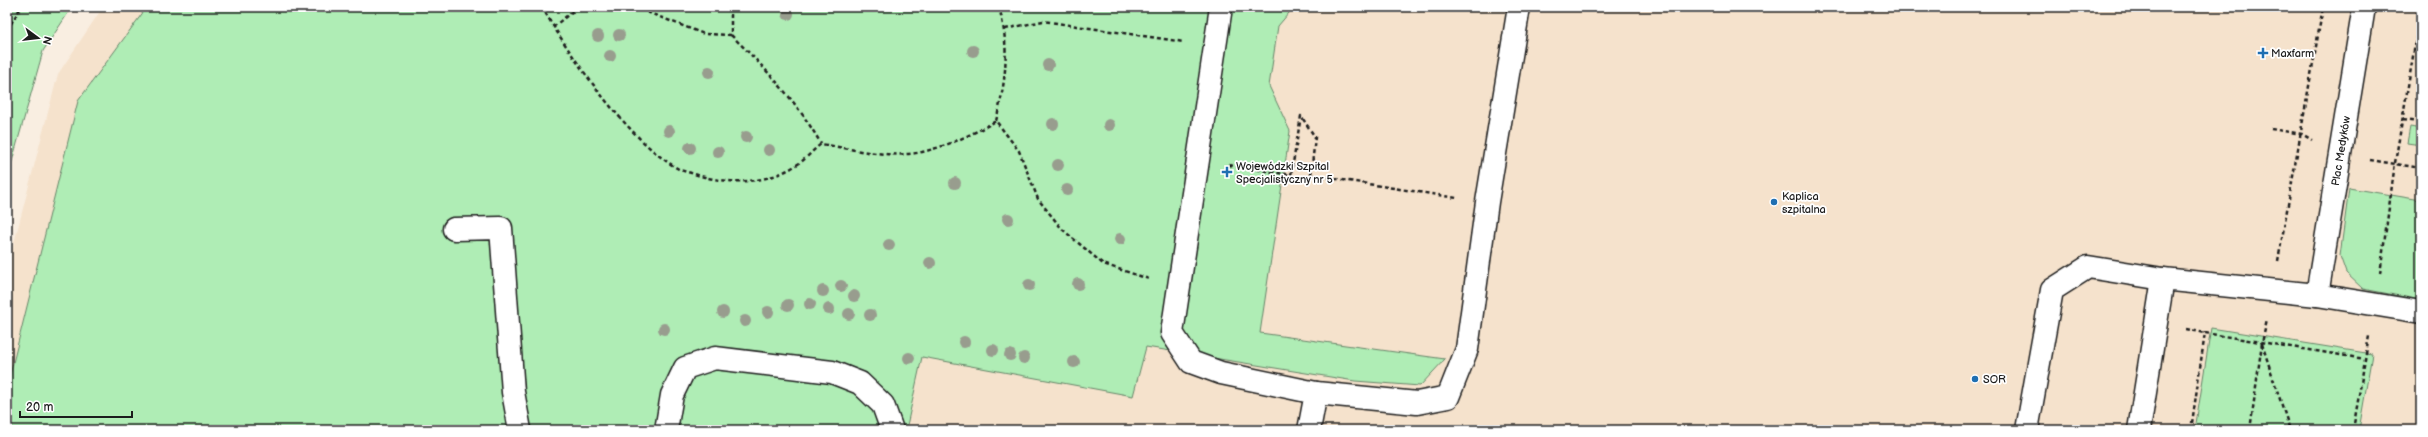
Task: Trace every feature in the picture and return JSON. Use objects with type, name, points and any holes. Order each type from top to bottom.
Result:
[{"type":"lane","points":[[1221,7],[1172,333],[1191,362],[1221,373],[1316,393],[1417,403],[1448,397],[1467,349],[1486,210],[1519,7]]},
{"type":"lane","name":"Plac Medyków","points":[[2317,295],[2364,7]]},
{"type":"lane","points":[[454,229],[500,228],[513,392],[520,430]]},
{"type":"lane","points":[[2027,430],[2052,290],[2088,267],[2163,279],[2317,295],[2421,312]]},
{"type":"lane","points":[[2139,430],[2163,279]]},
{"type":"lane","points":[[666,430],[672,395],[685,368],[715,358],[832,372],[860,383],[883,405],[892,430]]},
{"type":"lane","points":[[1309,430],[1316,393]]},
{"type":"path","points":[[7,30],[21,7]]},
{"type":"path","points":[[542,7],[553,27],[620,118],[648,146],[677,169],[709,179],[736,183],[770,177],[798,164],[821,144],[890,154],[921,152],[973,134],[996,121],[1006,80],[1005,29],[999,7]]},
{"type":"path","points":[[553,27],[578,7]]},
{"type":"path","points":[[634,7],[704,34],[731,35],[762,65],[804,115],[821,144]]},
{"type":"path","points":[[731,7],[731,35]]},
{"type":"path","points":[[1319,7],[1318,10],[1322,7]]},
{"type":"path","points":[[2271,130],[2302,134],[2323,7]]},
{"type":"path","points":[[2353,430],[2375,304],[2402,120],[2421,9]]},
{"type":"path","points":[[1005,29],[1043,21],[1214,47]]},
{"type":"path","points":[[1197,160],[1291,175],[1301,116],[1315,138],[1311,175],[1451,198]]},
{"type":"path","points":[[2402,120],[2421,122]]},
{"type":"path","points":[[996,121],[1019,151],[1038,199],[1062,229],[1103,264],[1154,281],[1179,284]]},
{"type":"path","points":[[2190,430],[2205,333],[2365,359]]},
{"type":"path","points":[[2262,343],[2290,430]]},
{"type":"shaded area","name":"Wojewódzki Szpital Specjalistyczny nr 5","points":[[103,7],[2421,7],[2421,430],[7,430],[7,270],[58,74]]},
{"type":"green space","points":[[7,7],[72,7],[43,51],[7,179]]},
{"type":"green space","points":[[147,7],[1294,7],[1278,26],[1269,86],[1290,131],[1260,333],[1445,359],[1420,386],[1355,381],[1146,347],[1133,396],[922,357],[906,430],[7,430],[7,387],[78,101]]},
{"type":"green space","points":[[2410,127],[2421,129],[2421,145],[2407,143]]},
{"type":"green space","points":[[2349,188],[2421,200],[2421,300],[2363,289],[2346,273],[2340,256]]},
{"type":"green space","points":[[2211,328],[2372,354],[2359,430],[2195,430]]},
{"type":"place","name":"Maxfarm","points":[[2263,53]]},
{"type":"place","name":"Wojewódzki Szpital Specjalistyczny nr 5","points":[[1227,172]]},
{"type":"place","name":"Kaplica szpitalna","points":[[1774,202]]},
{"type":"place","name":"SOR","points":[[1975,379]]}]
